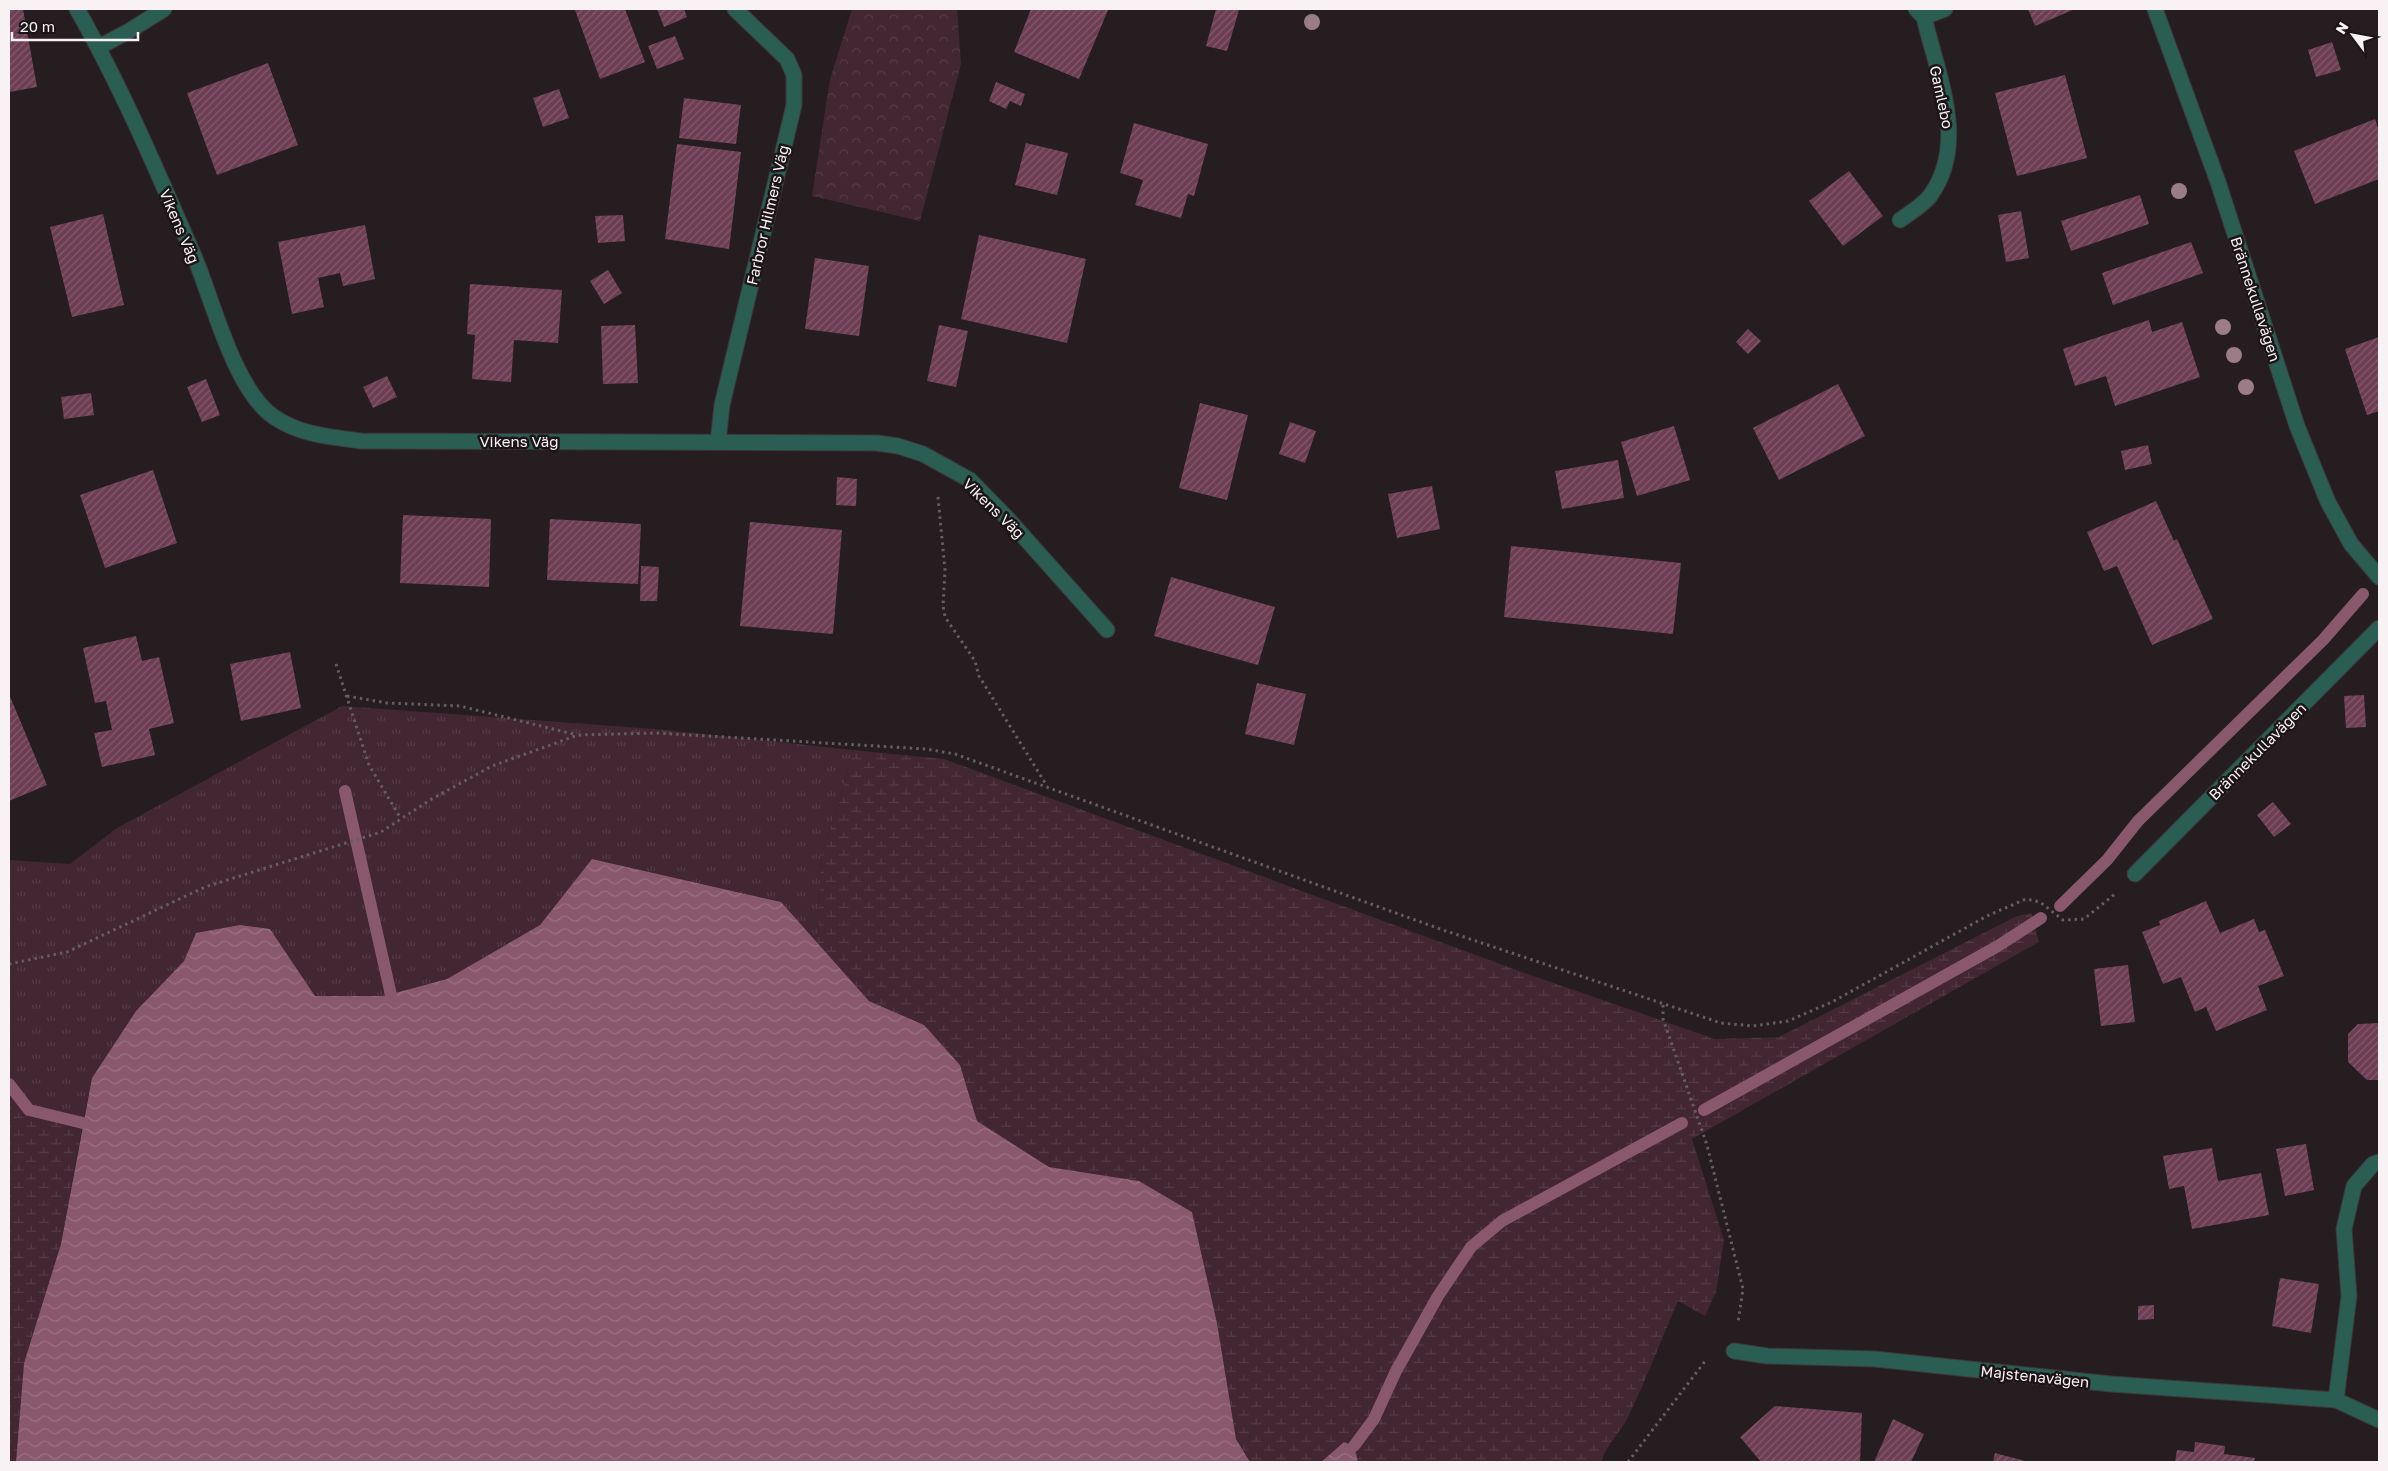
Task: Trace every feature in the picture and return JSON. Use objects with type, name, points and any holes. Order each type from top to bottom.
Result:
[{"type":"street","name":"Vikens Väg","points":[[77,9],[98,46],[195,259],[228,346],[249,390],[273,417],[307,433],[361,440],[891,445],[923,454],[970,480],[1107,630]]},
{"type":"street","points":[[98,46],[129,31],[164,9]]},
{"type":"street","name":"Farbror Hilmers Väg","points":[[718,442],[722,405],[794,105],[794,75],[787,59],[735,9]]},
{"type":"street","points":[[1920,13],[1945,9]]},
{"type":"street","name":"Brännekullavägen","points":[[2155,9],[2218,182],[2297,426],[2328,502],[2351,544],[2379,577]]},
{"type":"street","name":"Gamlebo","points":[[1900,220],[1929,197],[1940,180],[1948,159],[1948,126],[1920,13]]},
{"type":"street","name":"Brännekullavägen","points":[[2135,874],[2379,628]]},
{"type":"street","points":[[2336,1400],[2348,1296],[2344,1230],[2354,1186],[2374,1164],[2379,1162]]},
{"type":"street","name":"Majstenavägen","points":[[1734,1351],[1767,1356],[1875,1359],[2110,1384],[2336,1400],[2379,1420]]},
{"type":"path","points":[[953,471],[938,498],[945,570],[945,617],[975,661],[979,676],[1047,787]]},
{"type":"path","points":[[336,664],[369,765],[401,819]]},
{"type":"path","points":[[347,696],[387,703],[460,706],[578,735],[657,734],[926,749],[955,754],[1312,884],[1720,1023],[1753,1026],[1788,1022],[1832,1002],[1987,916],[2026,899],[2040,902],[2063,920],[2084,920],[2109,901],[2135,874]]},
{"type":"path","points":[[9,964],[67,952],[204,887],[381,832],[430,800],[492,766],[578,735]]},
{"type":"path","points":[[1628,1462],[1706,1360],[1734,1351],[1742,1289],[1707,1145],[1663,1019],[1664,1004]]},
{"type":"green space","points":[[852,9],[957,9],[961,64],[920,221],[812,196],[830,79]]},
{"type":"green space","points":[[342,706],[655,729],[853,750],[838,807],[821,855],[818,944],[780,902],[592,859],[540,925],[447,979],[384,996],[315,996],[270,929],[196,933],[184,961],[136,1011],[92,1078],[83,1123],[29,1110],[9,1084],[9,860],[70,864],[117,828]]},
{"type":"green space","points":[[853,750],[944,759],[1522,972],[1715,1039],[1779,1037],[2017,916],[2031,913],[2039,942],[1692,1139],[1724,1240],[1716,1292],[1705,1316],[1678,1301],[1634,1405],[1601,1462],[1358,1462],[1354,1446],[1344,1442],[1321,1462],[1250,1462],[1236,1439],[1217,1323],[1192,1212],[1139,1181],[1049,1167],[977,1121],[960,1065],[924,1025],[869,1001],[818,944],[821,855],[838,807]]},
{"type":"green space","points":[[9,1084],[29,1110],[83,1123],[61,1244],[24,1363],[16,1462],[9,1462]]},
{"type":"water","points":[[592,859],[781,902],[869,1001],[924,1025],[960,1065],[977,1121],[1049,1167],[1139,1181],[1192,1212],[1217,1323],[1236,1439],[1250,1462],[16,1462],[24,1363],[61,1244],[92,1078],[136,1011],[184,961],[196,933],[240,925],[270,929],[315,996],[384,996],[447,979],[540,925]]},
{"type":"water","points":[[1344,1442],[1354,1446],[1358,1462],[1321,1462]]},
{"type":"building","points":[[9,9],[23,9],[37,87],[9,92]]},
{"type":"building","points":[[625,9],[645,62],[600,79],[575,10]]},
{"type":"building","points":[[657,9],[684,9],[687,17],[664,27]]},
{"type":"building","points":[[1031,9],[1108,10],[1079,79],[1014,52]]},
{"type":"building","points":[[1216,9],[1239,10],[1227,51],[1206,46]]},
{"type":"building","points":[[2028,9],[2075,9],[2035,26]]},
{"type":"building","points":[[675,36],[684,59],[657,69],[648,46]]},
{"type":"building","points":[[2332,42],[2341,70],[2316,77],[2308,50]]},
{"type":"building","points":[[268,63],[298,145],[217,175],[187,93]]},
{"type":"building","points":[[2065,75],[2087,158],[2017,176],[1995,93]]},
{"type":"building","points":[[996,82],[1025,94],[1021,106],[1010,101],[1006,109],[989,101]]},
{"type":"building","points":[[559,89],[569,118],[543,127],[533,98]]},
{"type":"building","points":[[684,98],[741,105],[736,144],[679,138]]},
{"type":"building","points":[[2375,119],[2379,131],[2379,179],[2315,204],[2294,151]]},
{"type":"building","points":[[1134,123],[1208,144],[1194,196],[1188,194],[1181,218],[1135,205],[1143,180],[1120,173]]},
{"type":"building","points":[[1026,143],[1068,153],[1057,195],[1015,185]]},
{"type":"building","points":[[677,144],[741,152],[729,249],[665,239]]},
{"type":"building","points":[[1849,171],[1883,216],[1843,246],[1809,201]]},
{"type":"building","points":[[2140,195],[2149,224],[2071,251],[2061,221]]},
{"type":"building","points":[[2021,211],[2029,258],[2006,262],[1998,215]]},
{"type":"building","points":[[103,214],[124,305],[72,317],[50,227]]},
{"type":"building","points":[[623,215],[625,241],[598,243],[595,216]]},
{"type":"building","points":[[365,225],[375,279],[343,286],[340,273],[318,278],[324,307],[292,314],[278,242]]},
{"type":"building","points":[[979,235],[1086,259],[1067,343],[961,319]]},
{"type":"building","points":[[2191,242],[2203,273],[2113,305],[2102,273]]},
{"type":"building","points":[[815,258],[869,266],[859,336],[805,329]]},
{"type":"building","points":[[608,270],[622,293],[604,304],[590,281]]},
{"type":"building","points":[[470,284],[562,290],[558,343],[514,340],[511,382],[472,379],[475,335],[467,334]]},
{"type":"building","points":[[2149,320],[2152,332],[2182,322],[2200,377],[2115,406],[2106,376],[2075,386],[2063,349]]},
{"type":"building","points":[[635,325],[638,383],[603,384],[601,326]]},
{"type":"building","points":[[939,325],[968,331],[956,387],[927,381]]},
{"type":"building","points":[[1748,329],[1761,341],[1748,354],[1736,342]]},
{"type":"building","points":[[2379,337],[2379,411],[2367,415],[2345,349]]},
{"type":"building","points":[[387,376],[397,397],[373,408],[363,387]]},
{"type":"building","points":[[206,379],[220,415],[202,422],[187,387]]},
{"type":"building","points":[[1838,384],[1865,436],[1779,480],[1753,428]]},
{"type":"building","points":[[91,393],[94,415],[64,419],[61,397]]},
{"type":"building","points":[[1200,403],[1248,415],[1227,500],[1179,488]]},
{"type":"building","points":[[1290,422],[1316,431],[1305,463],[1279,454]]},
{"type":"building","points":[[1674,426],[1690,480],[1637,496],[1621,442]]},
{"type":"building","points":[[2148,445],[2152,464],[2125,470],[2121,451]]},
{"type":"building","points":[[1618,460],[1624,498],[1562,509],[1555,471]]},
{"type":"building","points":[[153,470],[177,543],[105,568],[80,495]]},
{"type":"building","points":[[837,477],[857,479],[856,506],[836,505]]},
{"type":"building","points":[[1432,486],[1440,529],[1397,538],[1388,494]]},
{"type":"building","points":[[2156,501],[2174,541],[2177,539],[2213,619],[2152,645],[2117,566],[2104,571],[2087,532]]},
{"type":"building","points":[[403,515],[491,519],[489,587],[400,583]]},
{"type":"building","points":[[550,519],[641,524],[638,584],[547,580]]},
{"type":"building","points":[[750,522],[842,530],[833,634],[740,626]]},
{"type":"building","points":[[1511,546],[1681,563],[1673,634],[1504,617]]},
{"type":"building","points":[[641,566],[659,567],[657,601],[640,601]]},
{"type":"building","points":[[1171,577],[1275,607],[1258,665],[1154,636]]},
{"type":"building","points":[[136,636],[142,661],[159,657],[174,723],[149,729],[155,755],[102,767],[94,733],[112,730],[106,701],[95,703],[83,648]]},
{"type":"building","points":[[290,652],[301,708],[241,721],[230,664]]},
{"type":"building","points":[[1257,683],[1306,694],[1294,745],[1245,734]]},
{"type":"building","points":[[9,694],[47,785],[9,801]]},
{"type":"building","points":[[2364,695],[2366,727],[2346,728],[2344,696]]},
{"type":"building","points":[[2273,802],[2291,824],[2274,837],[2257,815]]},
{"type":"building","points":[[2206,901],[2220,933],[2254,919],[2259,932],[2265,930],[2284,976],[2258,986],[2267,1010],[2216,1031],[2206,1007],[2195,1012],[2181,977],[2163,984],[2142,932],[2160,925],[2159,921]]},
{"type":"building","points":[[2128,965],[2135,1022],[2101,1026],[2094,969]]},
{"type":"building","points":[[2379,1023],[2379,1080],[2367,1080],[2348,1062],[2348,1034],[2358,1024]]},
{"type":"building","points":[[2306,1144],[2314,1190],[2285,1196],[2276,1149]]},
{"type":"building","points":[[2212,1148],[2218,1181],[2261,1173],[2269,1215],[2192,1229],[2184,1186],[2169,1189],[2163,1156]]},
{"type":"building","points":[[2280,1278],[2319,1284],[2311,1333],[2272,1326]]},
{"type":"building","points":[[2154,1305],[2154,1319],[2138,1320],[2138,1306]]},
{"type":"building","points":[[1775,1406],[1862,1413],[1860,1462],[1761,1462],[1740,1437]]},
{"type":"building","points":[[1893,1419],[1924,1434],[1911,1462],[1874,1462]]},
{"type":"building","points":[[2195,1442],[2225,1446],[2224,1454],[2255,1458],[2254,1462],[2175,1462],[2177,1450],[2194,1452]]},
{"type":"building","points":[[1995,1453],[2029,1462],[1993,1462]]},
{"type":"waterway","points":[[2060,906],[2107,860],[2138,821],[2323,640],[2363,594]]},
{"type":"waterway","points":[[345,791],[391,995]]},
{"type":"waterway","points":[[1704,1110],[1998,946],[2041,918]]},
{"type":"waterway","points":[[9,1084],[29,1110],[83,1123]]},
{"type":"waterway","points":[[1354,1446],[1374,1419],[1396,1371],[1438,1296],[1471,1247],[1502,1221],[1682,1123]]}]
